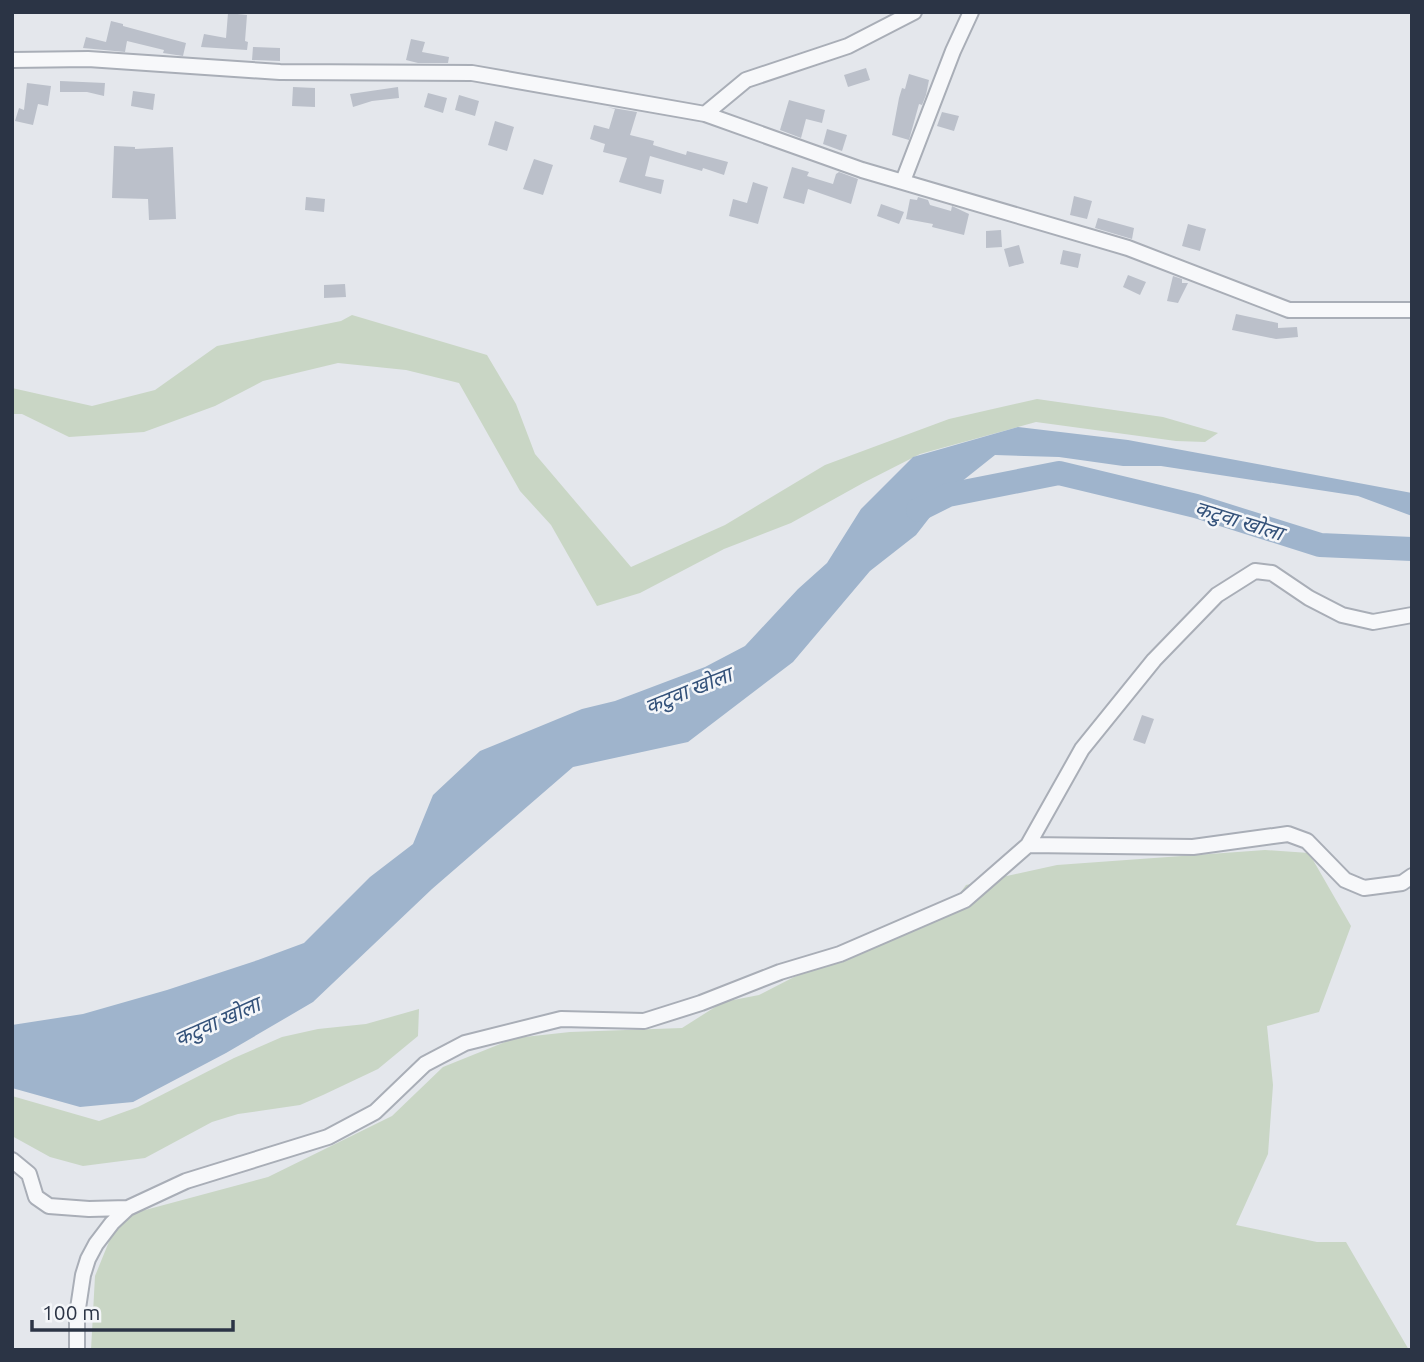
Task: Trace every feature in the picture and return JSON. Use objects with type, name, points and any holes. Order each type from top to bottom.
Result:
[{"type":"street","points":[[705,114],[746,80],[848,46],[914,12]]},
{"type":"street","points":[[903,181],[953,51],[971,12]]},
{"type":"street","points":[[12,60],[88,59],[280,72],[472,73],[705,114],[863,170],[1128,248],[1289,310],[1412,310]]},
{"type":"street","points":[[77,1350],[77,1315],[88,1259],[112,1223],[128,1208],[186,1181],[328,1136],[375,1112],[425,1064],[465,1043],[561,1019],[644,1021],[701,1003],[780,972],[841,954],[965,900],[1028,845],[1082,749],[1154,660],[1217,595],[1255,570],[1272,573],[1309,598],[1342,615],[1373,622],[1412,615]]},
{"type":"street","points":[[1028,845],[1193,847],[1288,834],[1307,841],[1345,880],[1364,888],[1402,883],[1412,876]]},
{"type":"street","points":[[12,1160],[29,1174],[36,1198],[49,1206],[128,1208]]},
{"type":"green space","points":[[352,315],[487,355],[516,404],[535,454],[631,567],[725,525],[825,465],[949,419],[1037,399],[1163,417],[1218,433],[1205,442],[1176,441],[1036,422],[920,454],[791,523],[724,549],[640,593],[597,606],[551,525],[520,491],[459,383],[406,370],[338,363],[263,381],[215,406],[144,432],[69,437],[22,414],[12,414],[12,388],[92,406],[155,390],[217,346],[341,321]]},
{"type":"green space","points":[[1265,850],[1309,853],[1351,926],[1319,1012],[1267,1026],[1273,1085],[1268,1154],[1236,1225],[1317,1242],[1346,1242],[1409,1350],[91,1350],[95,1276],[119,1217],[268,1177],[392,1116],[443,1067],[515,1038],[570,1032],[682,1028],[723,1002],[759,995],[794,977],[877,946],[946,912],[966,885],[1057,865]]},
{"type":"green space","points":[[419,1009],[418,1036],[378,1069],[300,1105],[238,1114],[212,1122],[145,1158],[83,1166],[50,1157],[12,1136],[12,1096],[99,1121],[138,1107],[282,1037],[318,1029],[366,1024]]},
{"type":"water","points":[[1018,427],[1128,440],[1412,493],[1412,516],[1358,496],[1161,466],[1123,466],[1059,457],[995,455],[951,490],[916,535],[870,571],[793,662],[688,742],[573,767],[432,889],[313,1002],[226,1053],[133,1102],[80,1107],[12,1088],[12,1025],[83,1014],[167,990],[304,943],[370,877],[413,844],[433,795],[480,751],[582,709],[615,701],[705,667],[745,646],[798,589],[827,563],[861,509],[913,457]]},
{"type":"building","points":[[228,13],[247,15],[247,50],[201,47],[204,34],[226,38]]},
{"type":"building","points":[[111,21],[186,43],[183,56],[163,53],[164,50],[127,41],[125,52],[83,48],[86,37],[106,42]]},
{"type":"building","points":[[411,39],[425,42],[422,52],[449,57],[448,63],[418,63],[406,60]]},
{"type":"building","points":[[253,47],[280,48],[280,61],[252,60]]},
{"type":"building","points":[[866,68],[870,80],[848,87],[844,75]]},
{"type":"building","points":[[909,74],[929,80],[909,140],[892,135],[899,98]]},
{"type":"building","points":[[60,81],[105,83],[104,96],[87,92],[60,92]]},
{"type":"building","points":[[27,83],[51,86],[48,106],[38,104],[33,125],[15,121],[19,108],[24,110]]},
{"type":"building","points":[[293,87],[315,88],[315,107],[292,106]]},
{"type":"building","points":[[398,87],[399,98],[372,101],[353,107],[350,94]]},
{"type":"building","points":[[133,91],[155,94],[153,110],[131,106]]},
{"type":"building","points":[[428,93],[447,98],[443,113],[424,107]]},
{"type":"building","points":[[459,95],[479,101],[475,116],[455,110]]},
{"type":"building","points":[[789,100],[825,110],[822,123],[806,119],[801,138],[780,130]]},
{"type":"building","points":[[607,107],[637,112],[630,135],[654,141],[653,145],[686,155],[687,151],[728,162],[724,175],[650,156],[645,176],[664,180],[661,194],[619,182],[627,158],[603,152],[605,144],[590,139],[594,125],[609,129],[615,109]]},
{"type":"building","points":[[942,112],[959,116],[954,131],[937,126]]},
{"type":"building","points":[[495,121],[514,127],[507,151],[488,145]]},
{"type":"building","points":[[827,129],[847,135],[842,151],[823,144]]},
{"type":"building","points":[[114,146],[135,149],[173,147],[176,219],[149,220],[148,199],[112,198]]},
{"type":"building","points":[[534,159],[553,165],[543,195],[523,189]]},
{"type":"building","points":[[792,167],[809,172],[807,176],[833,184],[839,172],[858,179],[851,204],[808,189],[804,204],[783,198]]},
{"type":"building","points":[[753,182],[768,187],[758,224],[729,216],[733,199],[747,203]]},
{"type":"building","points":[[1074,196],[1092,201],[1087,219],[1070,215]]},
{"type":"building","points":[[306,197],[325,199],[324,212],[305,210]]},
{"type":"building","points":[[918,197],[928,200],[930,205],[951,211],[952,206],[969,214],[964,235],[932,227],[933,224],[906,219],[910,199],[917,200]]},
{"type":"building","points":[[881,204],[904,212],[899,224],[877,216]]},
{"type":"building","points":[[1098,218],[1134,228],[1132,239],[1095,228]]},
{"type":"building","points":[[1188,224],[1206,229],[1200,251],[1182,246]]},
{"type":"building","points":[[1001,230],[1002,247],[986,248],[986,231]]},
{"type":"building","points":[[1019,245],[1024,263],[1009,267],[1004,249]]},
{"type":"building","points":[[1063,250],[1081,254],[1078,268],[1060,264]]},
{"type":"building","points":[[1128,275],[1146,282],[1140,295],[1123,287]]},
{"type":"building","points":[[1173,276],[1182,279],[1182,283],[1188,283],[1178,303],[1167,301]]},
{"type":"building","points":[[345,284],[346,297],[324,298],[324,285]]},
{"type":"building","points":[[1236,314],[1278,323],[1278,328],[1297,327],[1298,337],[1276,339],[1232,330]]},
{"type":"building","points":[[1142,715],[1154,719],[1145,744],[1133,740]]},
{"type":"waterway","name":"कटुवा खोला","points":[[918,510],[948,495],[1059,473],[1196,506],[1320,545],[1412,549]]}]
